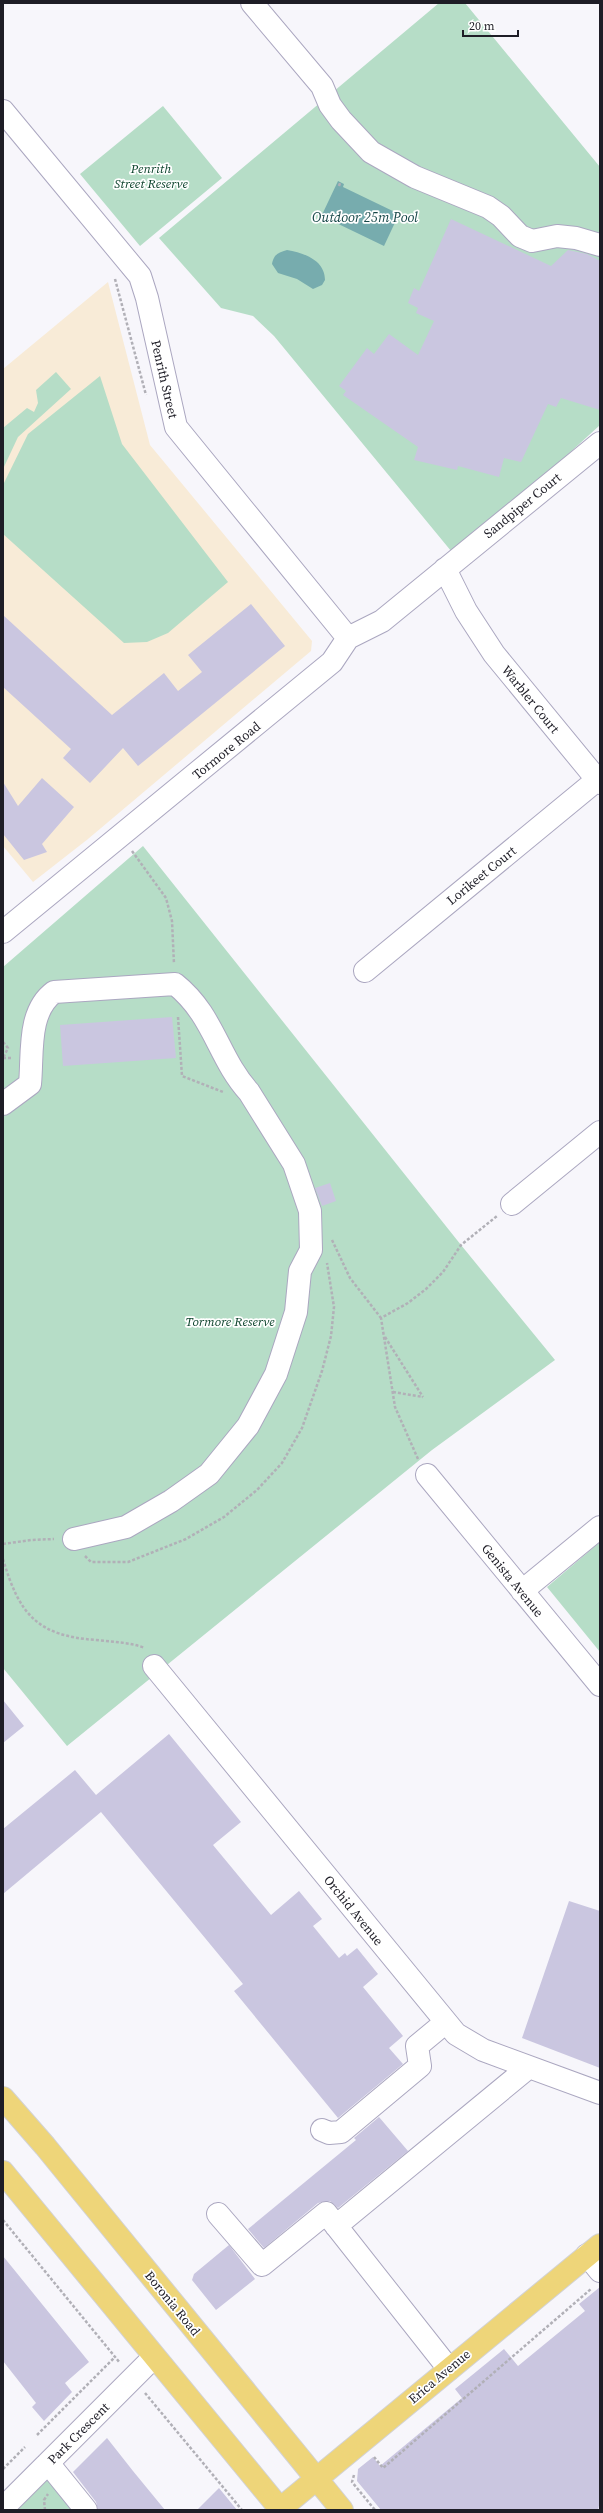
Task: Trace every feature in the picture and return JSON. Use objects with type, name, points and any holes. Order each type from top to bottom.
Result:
[{"type":"main road","name":"Boronia Road","points":[[3,2100],[50,2151],[342,2510]]},
{"type":"main road","points":[[3,2172],[280,2509]]},
{"type":"main road","name":"Erica Avenue","points":[[280,2509],[448,2368],[595,2264]]},
{"type":"street","points":[[252,3],[322,86],[330,105],[354,135],[371,152],[387,163],[414,177],[488,207],[500,216],[520,236],[532,241],[557,236],[576,238],[600,245]]},
{"type":"street","name":"Penrith Street","points":[[3,112],[140,276],[148,298],[162,372],[176,427],[348,638]]},
{"type":"street","name":"Sandpiper Court","points":[[437,575],[600,442]]},
{"type":"street","name":"Tormore Road","points":[[3,932],[332,662],[348,638],[382,621],[437,575]]},
{"type":"street","name":"Warbler Court","points":[[437,575],[466,611],[494,654],[599,781]]},
{"type":"street","name":"Lorikeet Court","points":[[365,971],[599,781]]},
{"type":"street","points":[[3,1104],[30,1084],[35,1024],[40,1007],[54,992],[175,984],[192,997],[212,1029],[240,1082],[249,1092],[294,1164],[310,1211],[311,1250],[300,1271],[296,1312],[276,1374],[248,1426],[209,1474],[171,1501],[126,1527],[74,1539]]},
{"type":"street","points":[[512,1204],[600,1132]]},
{"type":"street","name":"Genista Avenue","points":[[427,1475],[600,1685]]},
{"type":"street","points":[[522,1591],[600,1527]]},
{"type":"street","name":"Orchid Avenue","points":[[151,1658],[456,2034],[470,2043],[529,2067],[600,2093]]},
{"type":"street","points":[[322,2130],[329,2133],[341,2132],[420,2066],[418,2046],[446,2022]]},
{"type":"street","points":[[336,2226],[529,2067]]},
{"type":"street","points":[[218,2214],[262,2265],[326,2213],[448,2368]]},
{"type":"street","name":"Park Crescent","points":[[3,2508],[154,2357]]},
{"type":"street","points":[[48,2463],[86,2510]]},
{"type":"path","points":[[111,274],[116,280],[147,399]]},
{"type":"path","points":[[3,1042],[8,1048],[3,1058]]},
{"type":"path","points":[[381,1318],[408,1303],[426,1289],[443,1272],[461,1245],[512,1204]]},
{"type":"path","points":[[330,1236],[350,1278],[381,1318],[395,1407],[414,1454],[427,1475]]},
{"type":"path","points":[[385,1337],[423,1397],[393,1392]]},
{"type":"path","points":[[3,1544],[31,1540],[74,1539]]},
{"type":"path","points":[[3,1559],[20,1604],[38,1624],[65,1637],[124,1642],[151,1658]]},
{"type":"path","points":[[3,2220],[121,2364]]},
{"type":"path","points":[[369,2461],[375,2456],[383,2468],[595,2264]]},
{"type":"path","points":[[37,2435],[115,2357]]},
{"type":"path","points":[[144,2392],[242,2510]]},
{"type":"path","points":[[3,2469],[25,2447]]},
{"type":"path","points":[[359,2470],[354,2474],[352,2482],[375,2510]]},
{"type":"path","points":[[45,2510],[44,2500],[51,2491]]},
{"type":"shaded area","points":[[108,282],[150,445],[312,641],[311,651],[88,839],[33,882],[3,846],[3,369]]},
{"type":"green space","points":[[439,3],[465,3],[600,167],[600,425],[456,557],[274,336],[253,316],[221,308],[159,238]]},
{"type":"green space","name":"Penrith Street Reserve","points":[[163,106],[222,178],[140,246],[80,174]]},
{"type":"green space","points":[[56,372],[71,389],[18,437],[3,469],[3,428],[27,408],[34,412],[38,403],[36,390]]},
{"type":"green space","points":[[100,376],[122,444],[228,582],[168,633],[147,642],[124,643],[3,534],[3,485],[28,434]]},
{"type":"green space","name":"Tormore Reserve","points":[[143,846],[461,1245],[555,1360],[432,1450],[67,1746],[3,1668],[3,967]]},
{"type":"green space","points":[[600,1542],[600,1652],[547,1587]]},
{"type":"green space","points":[[42,2468],[77,2510],[3,2510]]},
{"type":"water","name":"Outdoor 25m Pool","points":[[338,181],[344,184],[343,187],[399,214],[384,246],[328,219],[326,222],[320,219]]},
{"type":"water","points":[[287,250],[300,253],[312,259],[321,267],[325,280],[322,285],[313,289],[297,279],[278,273],[272,264],[274,258],[277,254]]},
{"type":"building","points":[[451,219],[551,266],[568,250],[587,254],[600,261],[600,410],[561,398],[556,407],[548,404],[521,462],[504,458],[499,477],[458,466],[457,470],[414,460],[418,447],[343,395],[346,391],[339,386],[367,348],[374,354],[389,334],[418,355],[434,321],[416,313],[418,308],[408,303],[414,288],[419,291]]},
{"type":"building","points":[[251,604],[285,646],[138,766],[123,748],[90,783],[63,758],[71,749],[3,687],[3,615],[112,715],[164,673],[178,691],[202,672],[188,655]]},
{"type":"building","points":[[42,778],[74,807],[42,844],[47,852],[24,860],[3,834],[3,782],[18,806]]},
{"type":"building","points":[[172,1017],[176,1058],[63,1066],[60,1025]]},
{"type":"building","points":[[330,1183],[336,1201],[322,1206],[315,1188]]},
{"type":"building","points":[[3,1700],[24,1726],[3,1743]]},
{"type":"building","points":[[169,1734],[241,1822],[213,1845],[271,1915],[299,1891],[322,1919],[313,1926],[339,1958],[345,1953],[347,1956],[357,1948],[378,1974],[363,1987],[403,2036],[389,2048],[403,2064],[338,2118],[234,1991],[243,1984],[101,1812],[3,1894],[3,1829],[75,1770],[96,1795]]},
{"type":"building","points":[[569,1901],[600,1911],[600,2068],[522,2038]]},
{"type":"building","points":[[379,2117],[408,2151],[338,2208],[330,2201],[318,2203],[264,2248],[248,2229],[356,2140],[354,2138]]},
{"type":"building","points":[[229,2245],[255,2279],[216,2310],[192,2280],[194,2274]]},
{"type":"building","points":[[3,2256],[89,2362],[65,2383],[72,2392],[44,2421],[32,2407],[36,2403],[3,2361]]},
{"type":"building","points":[[600,2287],[600,2501],[598,2510],[381,2510],[357,2481],[358,2469],[373,2457],[380,2466],[462,2398],[455,2389],[504,2349],[518,2366],[585,2311],[579,2304]]},
{"type":"building","points":[[107,2438],[165,2510],[98,2510],[96,2502],[73,2472]]},
{"type":"building","points":[[219,2488],[237,2510],[197,2510]]}]
